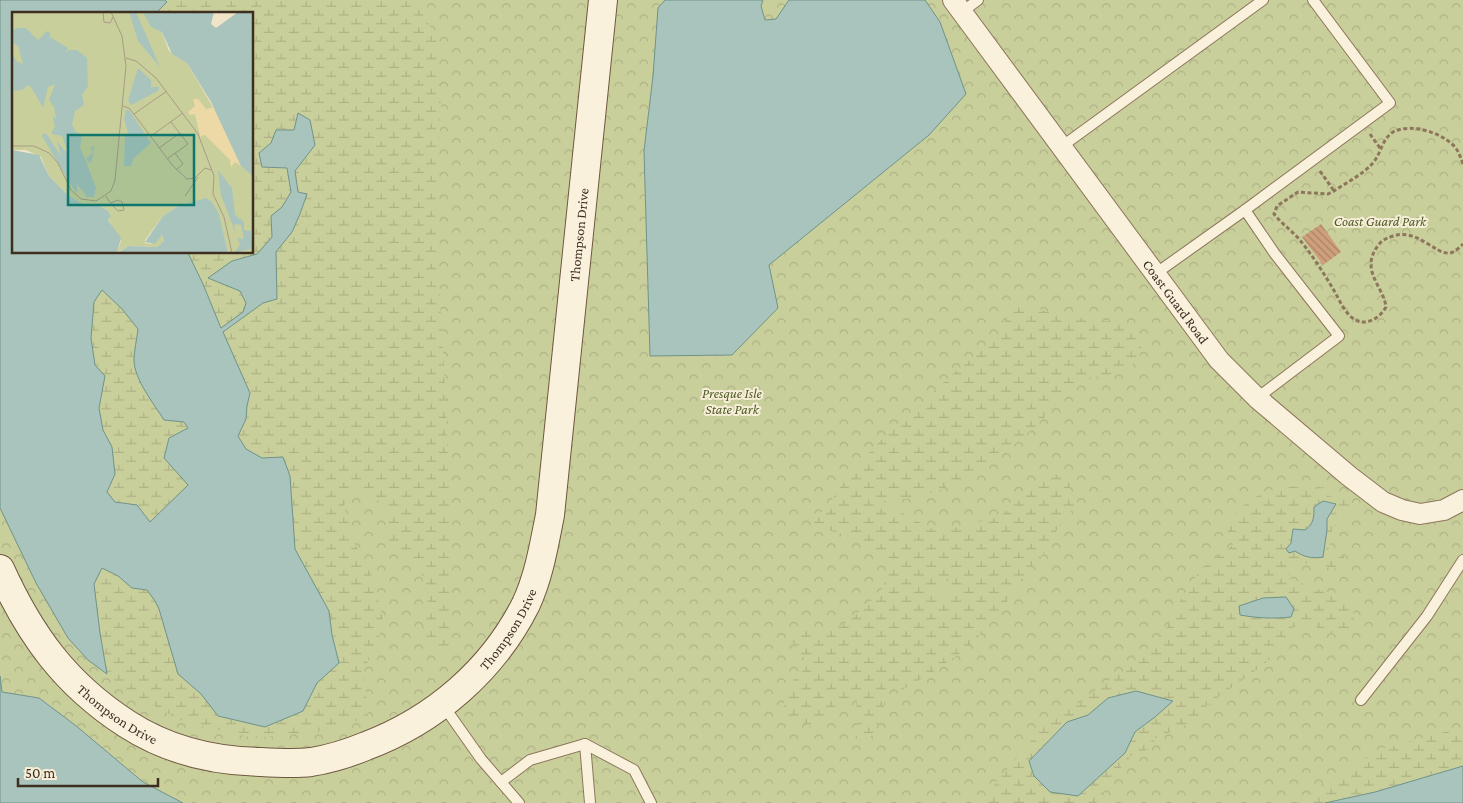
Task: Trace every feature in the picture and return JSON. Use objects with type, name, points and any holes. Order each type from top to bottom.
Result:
[{"type":"street","name":"Thompson Drive","points":[[0,569],[36,637],[62,670],[83,690],[127,724],[154,738],[199,755],[228,761],[274,763],[311,762],[333,757],[385,739],[412,725],[442,704],[479,672],[512,629],[526,602],[536,576],[550,515],[604,0]]},
{"type":"street","name":"Coast Guard Road","points":[[957,6],[1219,360],[1257,398],[1383,502],[1402,510],[1420,514],[1444,510],[1463,500]]},
{"type":"lane","points":[[957,6],[978,0]]},
{"type":"lane","points":[[1061,147],[1263,0]]},
{"type":"lane","points":[[1154,274],[1245,210],[1390,103],[1313,0]]},
{"type":"lane","points":[[1245,210],[1275,254],[1339,336],[1257,398]]},
{"type":"lane","points":[[1360,700],[1426,616],[1463,560]]},
{"type":"lane","points":[[442,704],[481,759],[519,803]]},
{"type":"lane","points":[[501,782],[530,760],[585,744],[634,770],[651,803]]},
{"type":"lane","points":[[585,744],[590,803]]},
{"type":"path","points":[[1366,129],[1380,148]]},
{"type":"path","points":[[1463,164],[1459,153],[1452,144],[1437,134],[1419,129],[1404,129],[1393,132],[1385,140],[1371,166],[1334,191],[1328,194],[1298,192],[1277,206],[1274,214],[1298,238],[1342,305],[1352,318],[1360,322],[1374,320],[1381,315],[1386,307],[1374,277],[1371,263],[1374,250],[1384,239],[1397,235],[1417,237],[1443,252],[1450,253],[1463,244]]},
{"type":"path","points":[[1315,164],[1334,191]]},
{"type":"green space","name":"Presque Isle State Park","points":[[0,0],[1463,0],[1463,766],[1325,803],[183,803],[143,782],[75,725],[39,698],[2,692],[0,676]]},
{"type":"green space","points":[[165,0],[414,0],[438,39],[441,109],[435,214],[446,403],[450,518],[450,660],[418,639],[426,617],[428,594],[417,562],[387,543],[386,507],[370,494],[350,489],[344,506],[354,542],[375,582],[384,626],[364,670],[368,716],[335,730],[253,738],[184,722],[127,691],[107,674],[94,584],[102,568],[118,575],[132,588],[147,590],[159,609],[178,674],[201,694],[218,716],[265,727],[303,711],[317,683],[339,663],[332,635],[329,611],[295,549],[290,476],[283,457],[262,458],[246,449],[238,436],[246,419],[250,393],[188,254],[254,254],[254,12],[157,12],[166,2]]},
{"type":"green space","points":[[0,228],[12,249],[12,254],[19,254],[102,290],[122,309],[138,329],[134,362],[188,429],[188,485],[149,522],[105,513]]},
{"type":"green space","points":[[1013,301],[1042,310],[1089,320],[1129,323],[1143,337],[1139,360],[1120,373],[1080,379],[1037,425],[1009,449],[938,491],[906,499],[882,501],[938,532],[999,517],[1031,490],[1055,475],[1067,473],[1071,480],[1069,488],[1078,503],[1060,524],[1044,553],[1022,578],[1001,611],[969,647],[929,675],[900,691],[890,685],[886,692],[882,717],[871,736],[860,741],[854,737],[858,723],[856,699],[844,699],[811,727],[784,713],[788,688],[806,668],[804,658],[786,633],[788,629],[831,631],[850,620],[880,593],[888,575],[885,557],[855,538],[815,526],[813,514],[823,512],[850,473],[880,441],[956,371],[999,337]],"holes":[[[951,579],[952,582],[948,594],[937,595],[943,581]]]},
{"type":"green space","points":[[1328,484],[1332,486],[1329,496],[1352,502],[1347,515],[1333,526],[1328,553],[1344,556],[1345,569],[1306,563],[1292,570],[1288,578],[1316,589],[1347,597],[1353,612],[1356,632],[1331,633],[1308,624],[1286,629],[1283,647],[1262,666],[1206,706],[1191,723],[1156,738],[1150,749],[1133,754],[1117,772],[1096,803],[983,803],[997,781],[1049,720],[1080,702],[1108,681],[1136,664],[1167,627],[1173,612],[1200,570],[1233,545],[1225,524],[1250,499],[1283,486],[1319,489]],"holes":[[[1332,512],[1327,519],[1323,557],[1302,556],[1295,551],[1286,549],[1309,527],[1314,519]],[[1153,696],[1173,701],[1134,732],[1125,753],[1078,796],[1067,722]]]},
{"type":"green space","points":[[1463,727],[1463,803],[1296,803],[1321,785],[1382,749]]},
{"type":"water","points":[[0,0],[165,0],[167,2],[157,12],[12,12],[12,254],[188,254],[221,328],[243,312],[246,303],[240,291],[208,278],[232,261],[257,254],[272,237],[271,216],[282,207],[291,192],[287,168],[262,167],[259,153],[271,143],[276,130],[294,130],[298,113],[310,120],[315,145],[295,171],[298,192],[307,194],[292,232],[276,252],[277,299],[263,303],[223,332],[250,393],[246,419],[238,436],[246,449],[262,458],[283,457],[290,476],[295,549],[329,611],[332,635],[339,663],[317,683],[303,711],[265,727],[218,716],[201,694],[178,674],[159,609],[147,590],[132,588],[118,576],[102,568],[94,584],[107,674],[88,660],[68,638],[36,583],[0,508]],"holes":[[[102,290],[122,309],[138,329],[134,360],[137,375],[145,391],[164,420],[184,422],[188,428],[169,438],[164,458],[188,485],[150,522],[137,505],[115,502],[107,492],[115,474],[112,447],[103,430],[99,408],[105,376],[95,365],[91,338],[94,302]]]},
{"type":"water","points":[[665,0],[763,0],[761,6],[765,20],[776,19],[789,0],[925,0],[940,22],[966,94],[929,135],[769,265],[778,308],[732,355],[650,356],[644,151],[653,76],[658,8]]},
{"type":"water","points":[[1323,501],[1336,504],[1327,519],[1323,557],[1308,557],[1295,551],[1289,553],[1286,549],[1291,543],[1293,529],[1305,530],[1308,528],[1313,520],[1314,507]]},
{"type":"water","points":[[1286,597],[1294,609],[1291,617],[1265,618],[1240,615],[1239,606],[1263,598]]},
{"type":"water","points":[[0,676],[2,692],[39,698],[75,725],[143,782],[183,803],[0,803]]},
{"type":"water","points":[[1136,691],[1173,701],[1135,732],[1125,753],[1078,796],[1050,792],[1034,776],[1029,761],[1067,722],[1088,715],[1108,698]]},
{"type":"water","points":[[1463,766],[1463,803],[1325,803],[1375,792]]},
{"type":"building","points":[[1321,224],[1341,252],[1323,265],[1302,237]]},
{"type":"park label","name":"Coast Guard Park","points":[[1380,221]]}]
